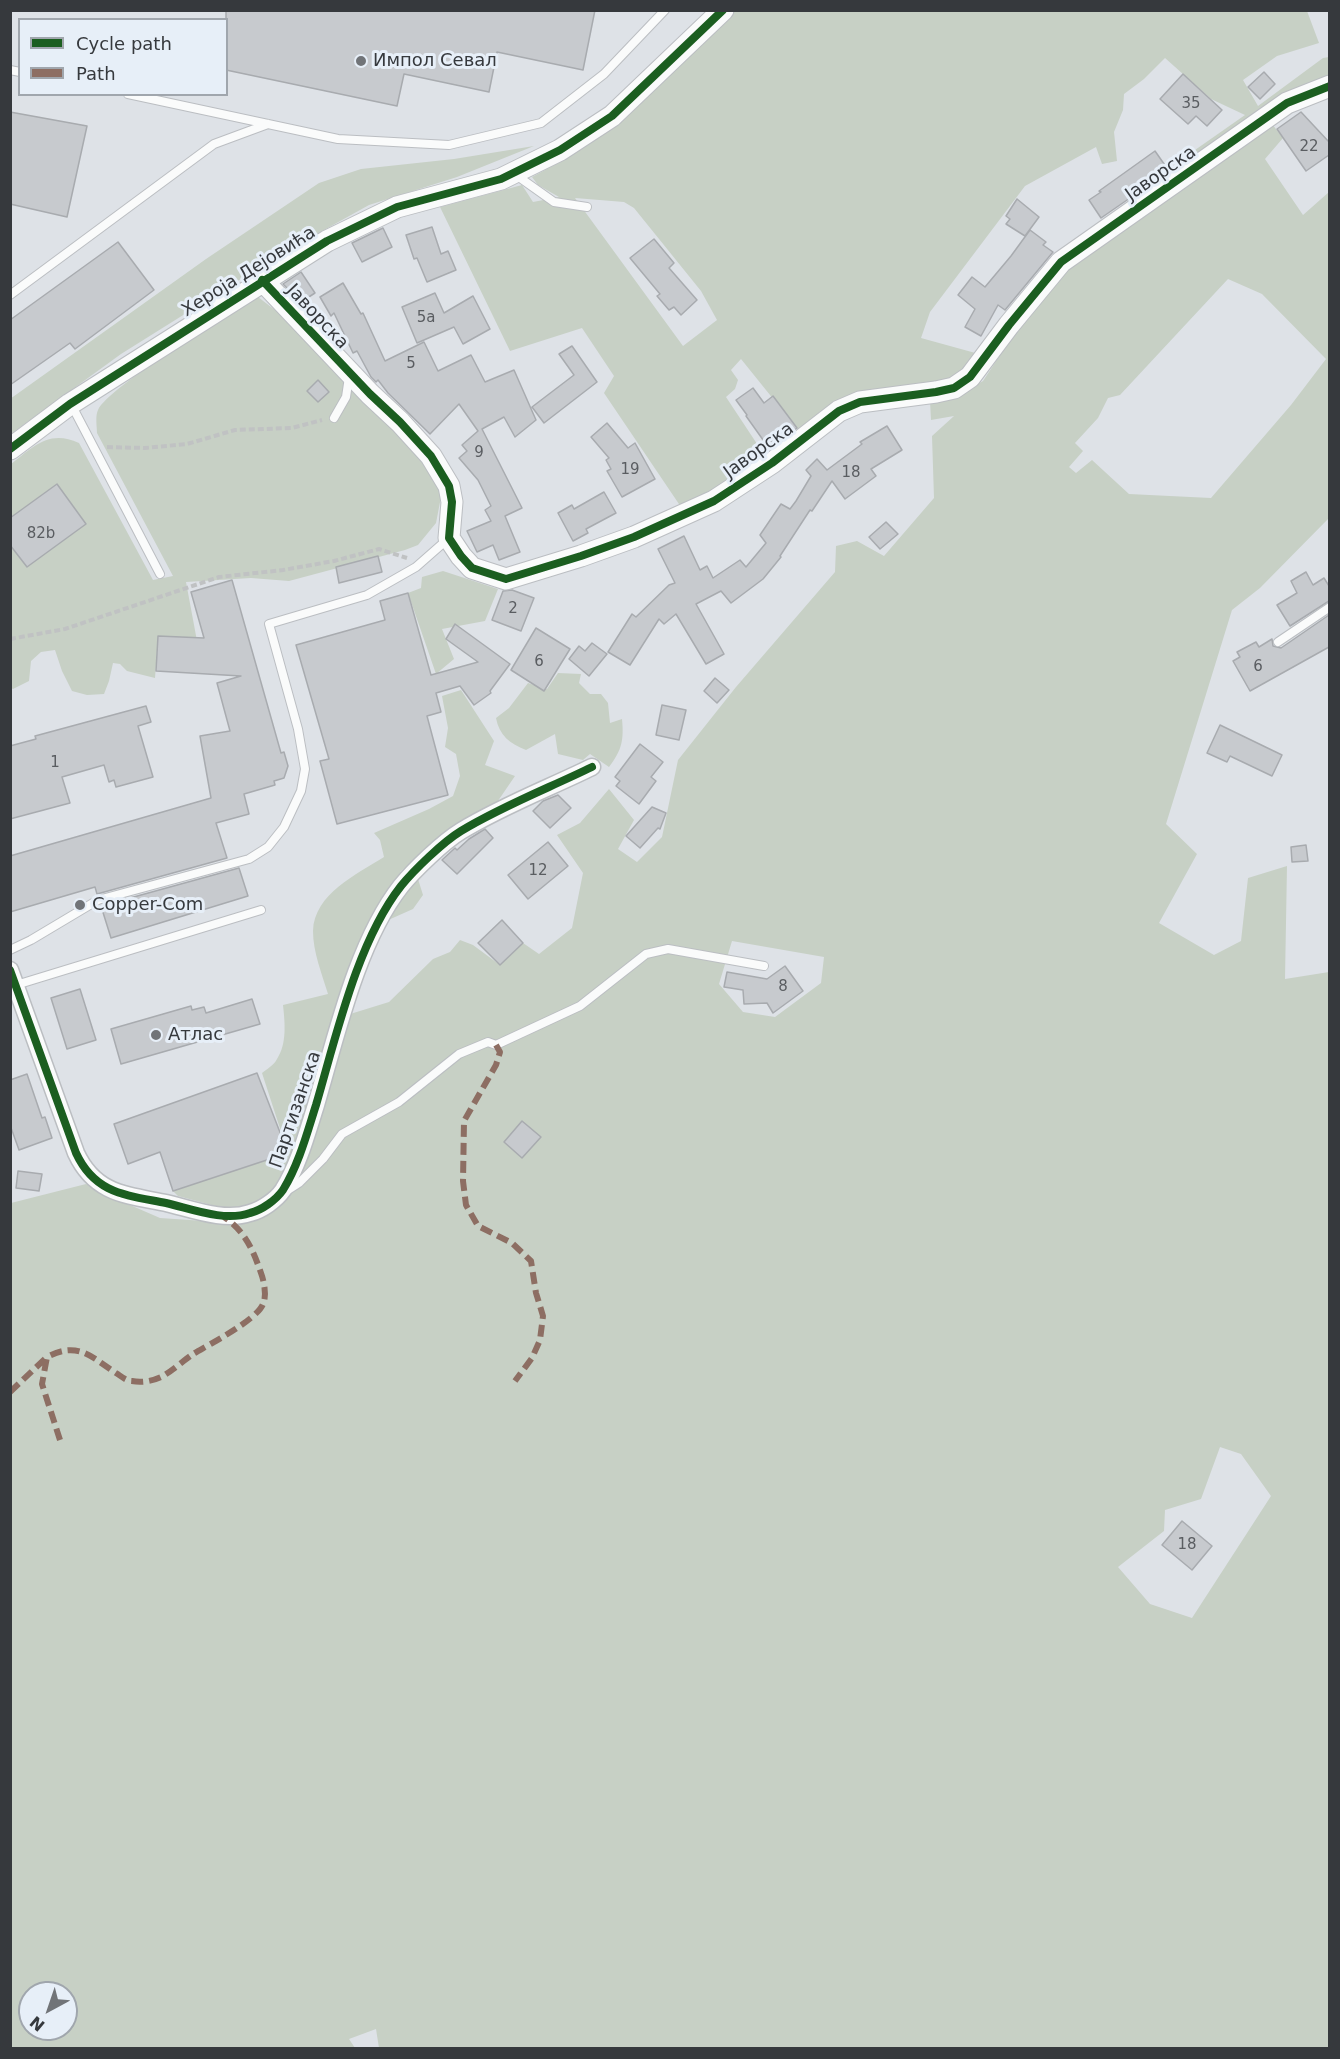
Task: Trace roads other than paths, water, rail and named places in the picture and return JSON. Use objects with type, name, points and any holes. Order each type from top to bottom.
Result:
[{"type":"street","name":"Хероја Дејовића","points":[[10,449],[70,404],[262,280],[327,241],[397,207],[501,179],[560,150],[612,116],[723,10]]},
{"type":"street","name":"Јаворска","points":[[262,280],[431,456],[449,486],[452,502],[448,538],[461,556],[472,568],[506,579],[542,570],[633,537],[714,501],[772,463],[839,411],[860,402],[936,392],[954,387],[970,377],[1009,324],[1061,262],[1287,103],[1329,86]]},
{"type":"street","name":"Партизанска","points":[[276,1199],[283,1190],[304,1143],[346,1003],[371,935],[392,899],[419,868],[459,832],[592,768]]},
{"type":"street","points":[[13,978],[76,1153],[91,1179],[120,1193],[222,1215],[251,1213],[276,1199]]},
{"type":"lane","points":[[137,96],[338,139],[449,145],[541,123],[604,74],[665,10]]},
{"type":"lane","points":[[10,295],[214,144],[268,124]]},
{"type":"lane","points":[[513,173],[554,202],[587,207]]},
{"type":"lane","points":[[334,418],[346,397],[350,374]]},
{"type":"lane","points":[[70,404],[160,574]]},
{"type":"lane","points":[[10,950],[98,900],[249,859],[268,848],[284,827],[294,808],[301,791],[305,769],[298,729],[269,624],[367,595],[421,562],[448,538]]},
{"type":"lane","points":[[1278,642],[1329,608]]},
{"type":"lane","points":[[13,978],[261,910]]},
{"type":"lane","points":[[276,1199],[307,1175],[342,1134],[399,1102],[459,1054],[488,1042],[496,1045],[580,1006],[646,954],[668,949],[764,966]]},
{"type":"place","name":"Импол Севал","points":[[361,61]]},
{"type":"place","name":"Copper-Com","points":[[80,905]]},
{"type":"place","name":"Атлас","points":[[156,1035]]}]
